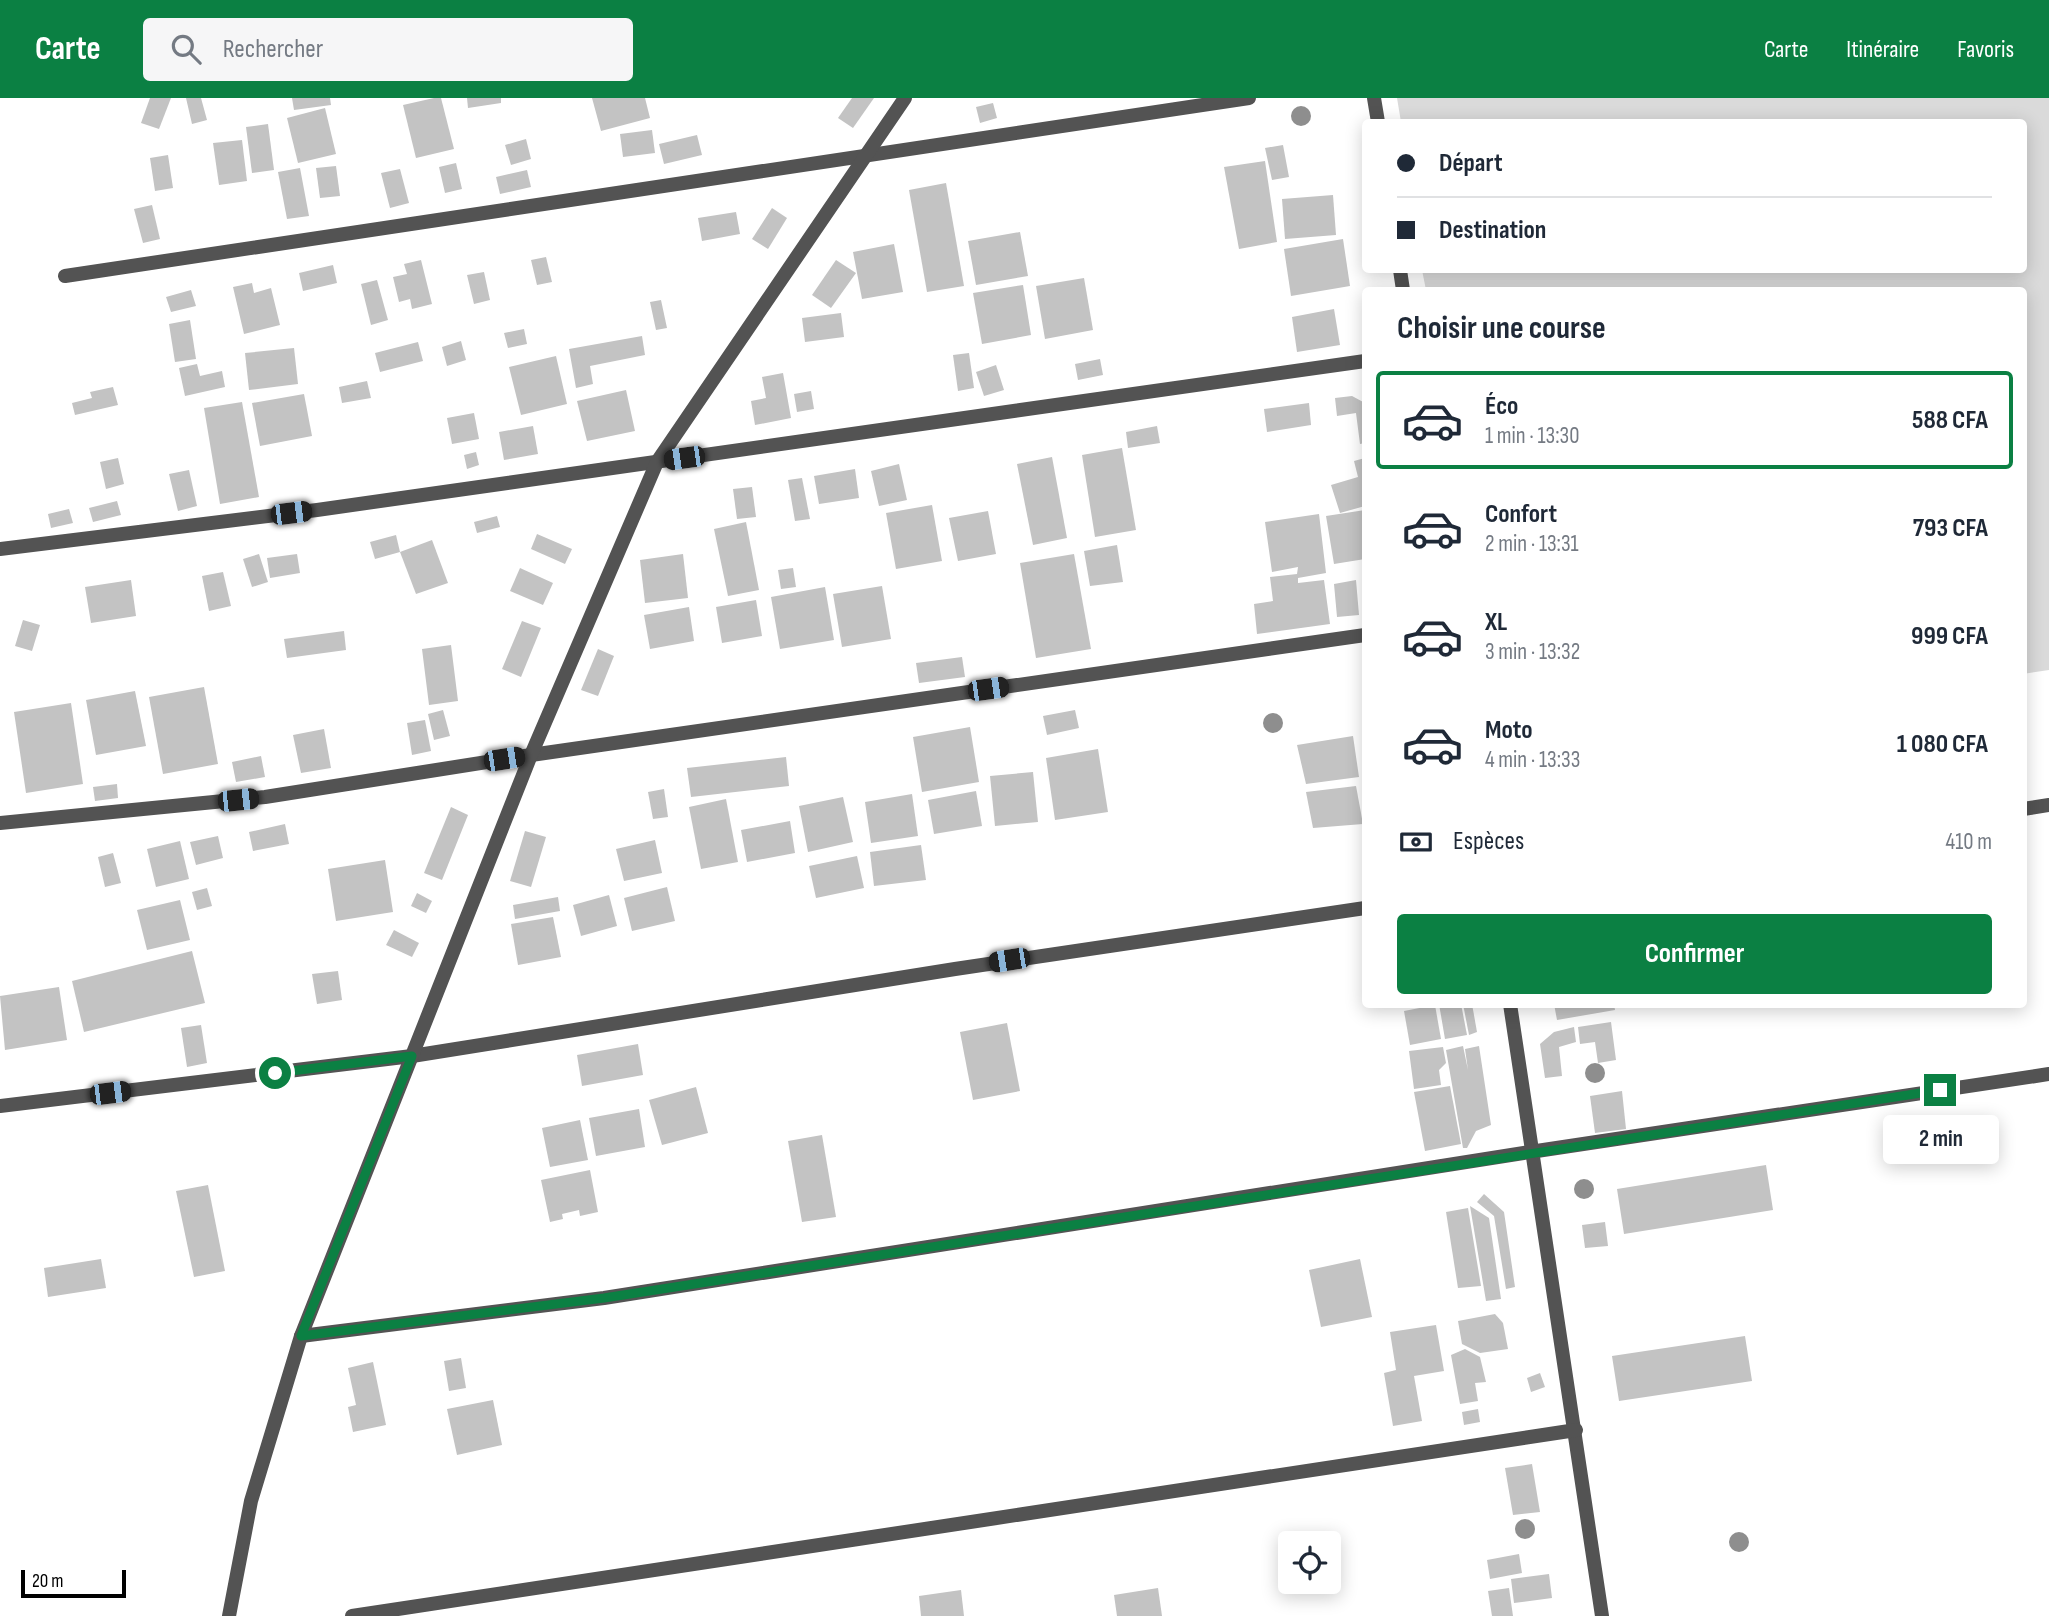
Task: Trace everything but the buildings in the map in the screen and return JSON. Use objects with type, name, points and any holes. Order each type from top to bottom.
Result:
[{"type":"street","points":[[229,1616],[251,1501],[301,1336],[531,755],[657,462],[905,98]]},
{"type":"street","points":[[65,276],[1249,98]]},
{"type":"street","points":[[1374,98],[1378,119]]},
{"type":"street","points":[[0,549],[317,510],[1362,361]]},
{"type":"street","points":[[0,823],[264,797],[531,755],[1362,635]]},
{"type":"street","points":[[2027,808],[2049,805]]},
{"type":"street","points":[[0,1107],[412,1056],[941,971],[1362,908]]},
{"type":"street","points":[[1511,1008],[1530,1152],[1576,1430],[1602,1616]]},
{"type":"street","points":[[301,1336],[604,1298],[1530,1152],[2049,1074]]},
{"type":"street","points":[[352,1616],[1576,1430]]},
{"type":"shaded area","points":[[1397,98],[2049,98],[2049,670],[2027,673],[2027,287],[1425,287],[1423,273],[2027,273],[2027,119],[1400,119]]},
{"type":"route","points":[[275,1073],[412,1056],[301,1336],[604,1298],[1940,1090]]}]
